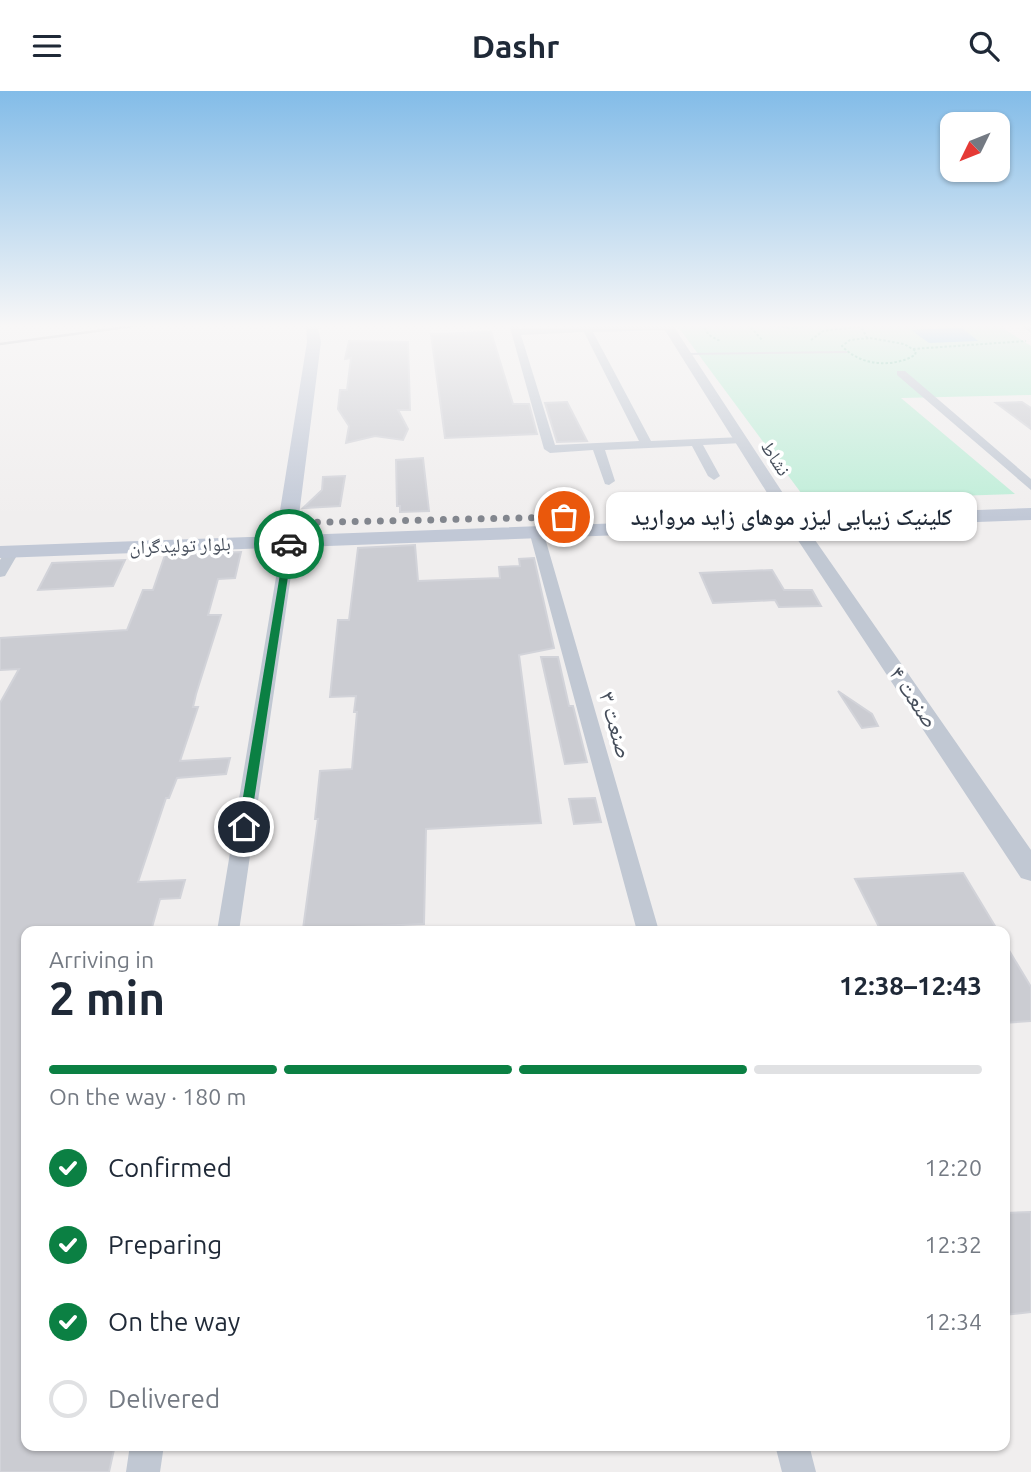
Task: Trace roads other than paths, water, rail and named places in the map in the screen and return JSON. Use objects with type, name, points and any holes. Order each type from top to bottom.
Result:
[{"type":"main road","points":[[289,532],[306,388]]},
{"type":"main road","name":"بلوار تولیدگران","points":[[41,531],[289,532],[536,525],[1031,502]]},
{"type":"main road","name":"بلوار تولیدگران","points":[[790,515],[1031,514]]},
{"type":"main road","name":"بلوار تولیدگران","points":[[6,552],[289,532]]},
{"type":"street","points":[[532,388],[550,449],[742,440]]},
{"type":"street","points":[[618,388],[647,445]]},
{"type":"street","name":"نشاط","points":[[709,388],[790,515]]},
{"type":"street","points":[[919,388],[1031,486]]},
{"type":"street","points":[[696,443],[714,476]]},
{"type":"street","points":[[598,446],[609,481]]},
{"type":"street","name":"صنعت ۴","points":[[790,515],[1031,871]]},
{"type":"street","name":"صنعت ۳","points":[[536,525],[648,926]]},
{"type":"street","points":[[229,926],[289,532]]},
{"type":"street","points":[[0,573],[6,552]]},
{"type":"street","points":[[143,1472],[147,1451]]},
{"type":"street","points":[[794,1451],[799,1472]]},
{"type":"place","name":"کلینیک زیبایی لیزر موهای زاید مروارید","points":[[564,517]]}]
